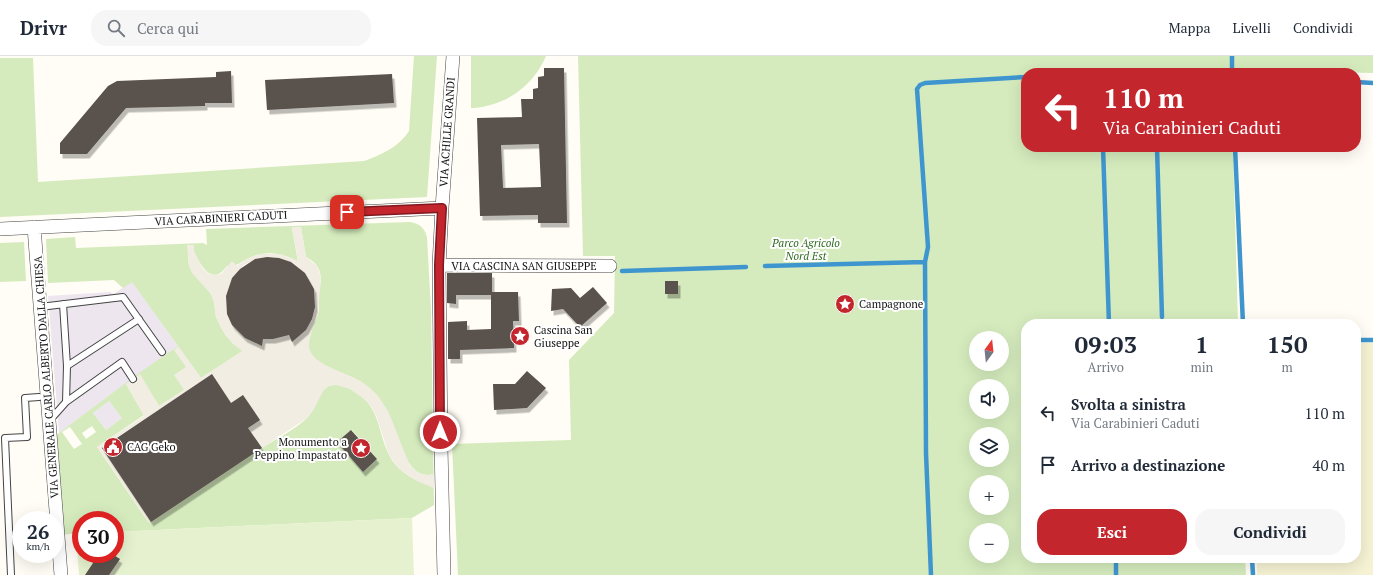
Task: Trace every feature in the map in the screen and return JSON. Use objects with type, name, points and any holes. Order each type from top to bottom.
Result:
[{"type":"street","name":"VIA ACHILLE GRANDI","points":[[444,575],[439,265],[453,56]]},
{"type":"street","name":"VIA CARABINIERI CADUTI","points":[[0,229],[442,208]]},
{"type":"street","name":"VIA GENERALE CARLO ALBERTO DALLA CHIESA","points":[[34,227],[61,575]]},
{"type":"street","name":"VIA CASCINA SAN GIUSEPPE","points":[[439,265],[610,266]]},
{"type":"lane","points":[[40,307],[123,297],[162,352]]},
{"type":"lane","points":[[64,304],[67,366],[66,402]]},
{"type":"lane","points":[[67,366],[139,319]]},
{"type":"lane","points":[[49,422],[66,402],[122,362],[133,379]]},
{"type":"lane","points":[[11,575],[5,438],[27,437],[25,398],[38,397]]},
{"type":"shaded area","points":[[292,227],[301,227],[306,257],[317,266],[321,277],[318,314],[309,342],[311,353],[316,359],[325,365],[360,381],[378,396],[388,411],[410,466],[419,473],[427,475],[434,474],[434,488],[417,481],[400,470],[389,455],[377,418],[371,406],[350,389],[337,385],[328,386],[323,391],[314,409],[307,418],[262,448],[212,375],[102,447],[151,522],[149,523],[97,447],[144,416],[126,384],[140,374],[159,406],[184,390],[174,375],[186,367],[174,350],[179,347],[201,378],[242,351],[232,343],[223,331],[216,317],[214,302],[211,294],[192,273],[189,266],[187,245],[194,245],[194,252],[203,269],[209,274],[217,275],[222,273],[232,261],[237,266],[248,258],[260,254],[280,254],[298,261]],"holes":[[[273,257],[291,262],[305,273],[314,289],[315,307],[312,319],[306,330],[292,341],[288,335],[273,339],[263,339],[262,345],[245,338],[232,325],[228,314],[226,296],[232,278],[244,265],[255,259]]]},
{"type":"shaded area","points":[[132,281],[178,346],[59,433],[48,296],[110,292],[114,294]]},
{"type":"shaded area","points":[[1361,343],[1373,343],[1373,575],[1257,575],[1257,563],[1361,563]]},
{"type":"shaded area","points":[[109,401],[122,418],[106,430],[93,413]]},
{"type":"green space","points":[[414,56],[437,56],[427,197],[0,217],[0,58],[33,58],[38,182],[364,161],[395,146],[409,131]]},
{"type":"green space","points":[[471,56],[546,56],[541,67],[534,76],[518,92],[497,103],[471,108]]},
{"type":"green space","name":"Parco Agricolo Nord Est","points":[[578,56],[1373,56],[1373,73],[1361,73],[1361,68],[1021,68],[1021,152],[1233,152],[1238,319],[1021,319],[1021,563],[1245,563],[1246,575],[458,575],[452,444],[571,440],[569,360],[614,313],[615,256],[583,256]]},
{"type":"green space","points":[[410,222],[423,228],[427,237],[431,310],[434,486],[430,475],[417,472],[408,462],[390,416],[377,395],[361,382],[322,364],[312,355],[308,345],[319,311],[321,277],[316,264],[306,257],[301,227],[292,228],[298,262],[279,254],[266,253],[253,256],[236,265],[227,266],[222,272],[216,275],[208,272],[204,268],[194,252],[188,257],[189,266],[211,294],[214,302],[216,317],[223,331],[227,337],[243,351],[201,378],[178,347],[175,350],[187,367],[184,390],[159,406],[155,399],[126,384],[144,415],[97,447],[149,523],[102,448],[212,374],[262,448],[292,430],[308,417],[321,393],[327,387],[338,385],[358,394],[367,402],[373,411],[378,421],[384,442],[395,464],[403,472],[413,478],[434,487],[434,505],[412,518],[124,532],[124,511],[72,511],[72,534],[64,535],[64,511],[59,511],[55,436],[139,373],[178,346],[132,282],[123,288],[114,280],[48,283],[46,239],[75,237],[76,248],[203,243],[207,245],[206,229]],"holes":[[[109,401],[122,418],[106,430],[93,413]],[[92,426],[96,432],[86,439],[82,433]],[[70,427],[82,444],[74,449],[62,432]],[[352,430],[377,459],[363,472],[337,442]]]},
{"type":"green space","points":[[24,242],[26,281],[0,282],[0,243]]},
{"type":"green space","points":[[412,518],[414,575],[79,575],[78,563],[124,563],[124,532]]},
{"type":"building","points":[[544,68],[564,68],[567,223],[538,223],[538,215],[480,216],[477,118],[522,117],[521,99],[533,99],[533,89],[538,88],[538,77],[544,76]],"holes":[[[539,144],[541,187],[503,188],[501,145]]]},
{"type":"building","points":[[231,71],[232,103],[205,103],[205,106],[126,108],[87,154],[60,154],[60,143],[108,86],[117,81],[216,77],[216,72]]},
{"type":"building","points":[[392,74],[394,103],[267,110],[265,80]]},
{"type":"building","points":[[267,257],[279,258],[291,262],[305,273],[314,289],[315,307],[312,319],[306,330],[292,342],[289,335],[273,339],[263,339],[262,346],[245,338],[232,325],[227,314],[226,296],[232,278],[240,269],[255,259]]},
{"type":"building","points":[[447,273],[492,273],[492,292],[518,292],[519,321],[513,321],[514,348],[460,350],[460,359],[448,359],[448,322],[467,321],[467,330],[491,329],[491,295],[456,295],[456,304],[447,303]]},
{"type":"building","points":[[665,281],[678,281],[678,294],[665,294]]},
{"type":"building","points":[[593,287],[607,303],[580,327],[563,309],[551,311],[552,289],[571,288],[580,298]]},
{"type":"building","points":[[527,371],[546,388],[527,408],[494,410],[493,384],[515,384]]},
{"type":"building","points":[[212,374],[231,403],[243,395],[260,420],[248,428],[262,448],[151,522],[102,448]]},
{"type":"building","points":[[351,430],[377,459],[363,472],[337,442]]},
{"type":"building","points":[[93,563],[117,563],[109,575],[85,575]]},
{"type":"waterway","points":[[1232,56],[1232,67]]},
{"type":"waterway","points":[[931,575],[926,453],[925,262],[928,247],[917,89],[920,85],[925,83],[1021,77]]},
{"type":"waterway","points":[[1361,82],[1373,83]]},
{"type":"waterway","points":[[1103,152],[1109,319]]},
{"type":"waterway","points":[[1157,152],[1162,317]]},
{"type":"waterway","points":[[1235,152],[1243,319]]},
{"type":"waterway","points":[[765,266],[925,262]]},
{"type":"waterway","points":[[622,271],[746,267]]},
{"type":"waterway","points":[[1361,340],[1373,340]]},
{"type":"waterway","points":[[1116,563],[1116,575]]},
{"type":"waterway","points":[[1252,563],[1253,575]]},
{"type":"place","name":"Campagnone","points":[[845,304]]},
{"type":"place","name":"Cascina San Giuseppe","points":[[520,336]]},
{"type":"place","name":"CAG Geko","points":[[113,447]]},
{"type":"place","name":"Monumento a Peppino Impastato","points":[[361,448]]},
{"type":"route","points":[[347,212],[442,208],[439,265],[440,432]]}]
